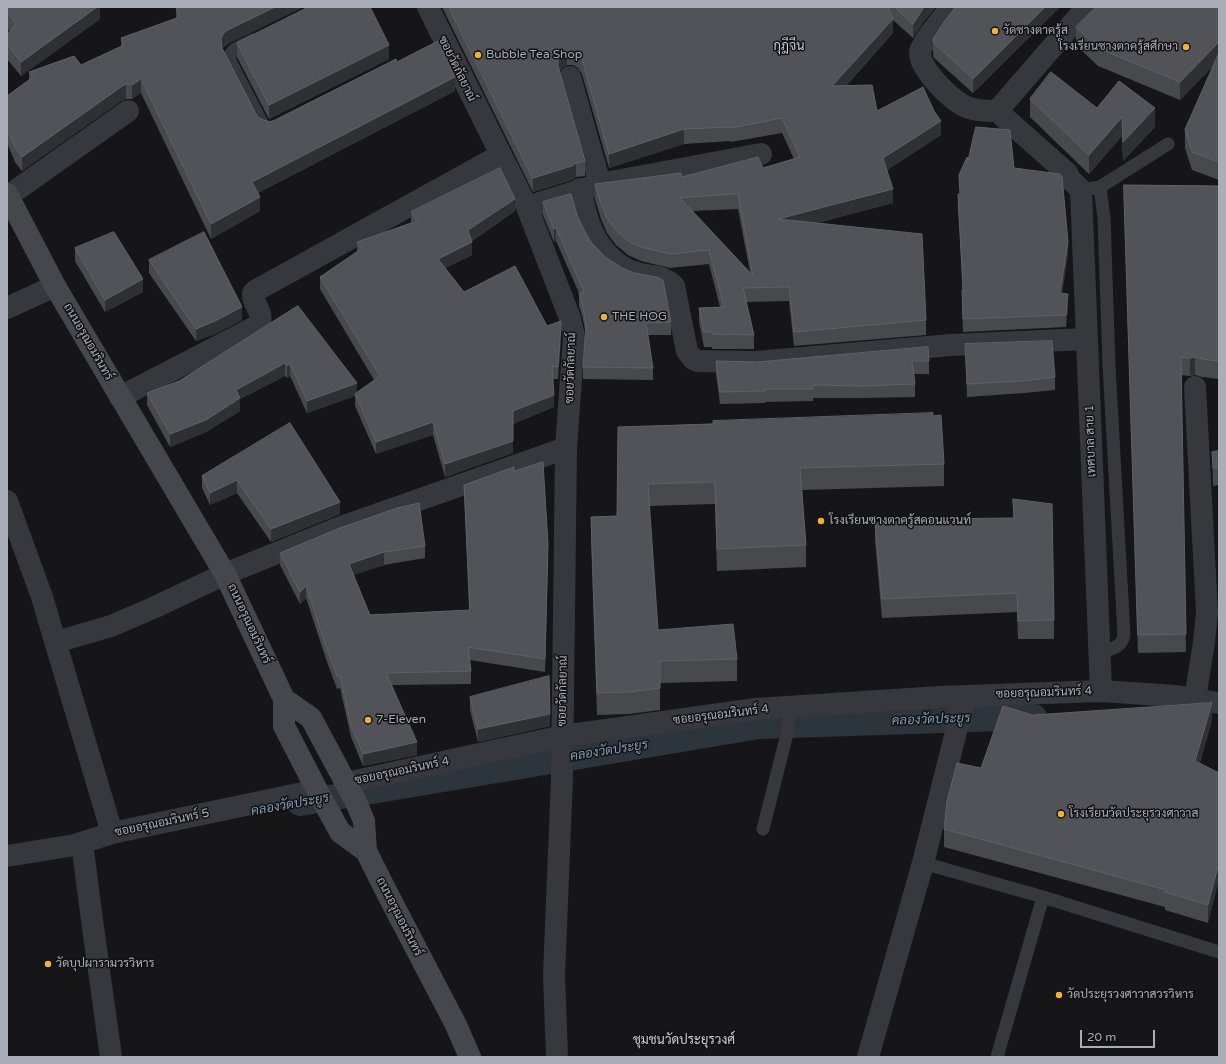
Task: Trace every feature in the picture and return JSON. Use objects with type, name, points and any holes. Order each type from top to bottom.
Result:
[{"type":"main road","name":"ถนนอรุณอมรินทร์","points":[[8,195],[55,286],[225,574],[284,698],[284,726],[320,797],[340,832],[366,851],[455,1024],[470,1057]]},
{"type":"main road","points":[[284,698],[311,718],[364,820],[366,851]]},
{"type":"street","name":"ซอยวัดกัลยาณ์","points":[[428,7],[438,43],[528,207],[570,318],[574,337],[566,448],[563,736],[554,975],[557,1057]]},
{"type":"street","points":[[952,7],[926,40],[920,51],[921,61],[931,77],[955,100],[969,108],[984,111],[997,111],[1067,173],[1069,178],[1091,189]]},
{"type":"street","points":[[997,111],[1087,7]]},
{"type":"street","points":[[570,77],[590,186],[589,224],[597,239],[611,258],[623,268],[637,273],[669,280],[674,286],[688,352],[693,359],[698,361],[756,362],[951,345],[1087,339]]},
{"type":"street","points":[[8,195],[128,112]]},
{"type":"street","points":[[528,207],[590,186],[761,154]]},
{"type":"street","points":[[120,397],[259,325],[261,314],[254,299],[253,293],[255,291],[500,155]]},
{"type":"street","name":"เทศบาล สาย 1","points":[[1091,189],[1087,339],[1101,691]]},
{"type":"street","points":[[7,308],[55,286]]},
{"type":"street","points":[[1195,387],[1207,612],[1204,642],[1205,701]]},
{"type":"street","points":[[56,642],[118,623],[225,574],[336,529],[566,448]]},
{"type":"street","points":[[7,501],[42,597],[112,833]]},
{"type":"street","name":"ซอยอรุณอมรินทร์ 4","points":[[350,791],[563,736],[756,709],[789,720],[965,696],[1101,691],[1176,696],[1205,701]]},
{"type":"street","points":[[868,1057],[923,864],[965,696]]},
{"type":"street","name":"ซอยอรุณอมรินทร์ 5","points":[[7,856],[82,843],[112,833],[320,797]]},
{"type":"street","points":[[82,843],[111,1057]]},
{"type":"lane","points":[[266,34],[232,51],[229,59],[263,125],[269,128],[280,123]]},
{"type":"lane","points":[[1100,652],[1118,647],[1121,644],[1124,635],[1109,366],[1104,218],[1091,189],[1168,144]]},
{"type":"lane","points":[[763,829],[789,720]]},
{"type":"lane","points":[[923,864],[1043,897],[1219,952]]},
{"type":"lane","points":[[997,1057],[1043,897]]},
{"type":"building","points":[[7,7],[97,7],[21,62],[7,44],[7,36],[16,24],[7,12]]},
{"type":"building","points":[[275,7],[228,30],[223,34],[221,39],[222,48],[256,114],[259,118],[269,122],[396,59],[397,62],[438,41],[455,77],[252,182],[260,197],[211,224],[141,79],[132,85],[126,84],[121,87],[22,157],[15,147],[7,129],[7,96],[33,77],[29,72],[74,56],[81,65],[124,45],[121,38],[180,17],[176,8]]},
{"type":"building","points":[[309,7],[370,7],[389,45],[269,105],[237,43]]},
{"type":"building","points":[[449,7],[888,7],[893,19],[832,86],[872,85],[877,111],[923,87],[934,111],[941,121],[883,158],[893,189],[778,219],[922,234],[926,320],[794,332],[789,287],[743,288],[754,335],[712,334],[712,332],[704,332],[699,308],[724,307],[709,250],[670,254],[641,247],[628,241],[616,231],[607,218],[595,184],[681,173],[682,177],[758,157],[763,168],[800,157],[782,118],[731,128],[684,129],[609,154],[582,59],[573,51],[567,51],[561,54],[558,60],[558,66],[585,161],[533,178]],"holes":[[[738,194],[753,276],[680,198]]]},
{"type":"building","points":[[895,7],[924,7],[913,24]]},
{"type":"building","name":"วัดซางตาครู้ส","points":[[956,7],[1045,7],[973,79],[934,43],[933,39]]},
{"type":"building","points":[[1096,7],[1219,7],[1219,42],[1180,82],[1098,48],[1076,27]]},
{"type":"building","points":[[1219,53],[1219,162],[1192,152],[1185,130]]},
{"type":"building","points":[[1051,72],[1097,108],[1119,81],[1155,108],[1123,142],[1122,117],[1089,155],[1030,99]]},
{"type":"building","points":[[976,127],[1010,130],[1014,168],[1060,174],[1062,176],[1068,242],[1060,293],[1068,294],[1066,315],[963,319],[958,194],[960,194],[959,175],[967,157],[968,160]]},
{"type":"building","points":[[500,168],[515,199],[468,230],[472,242],[438,259],[464,292],[515,266],[547,326],[561,321],[558,367],[552,366],[554,395],[513,411],[513,441],[445,464],[433,422],[376,442],[355,394],[380,376],[320,277],[361,249],[357,242],[417,221],[411,212]]},
{"type":"building","points":[[1124,185],[1219,186],[1219,361],[1195,357],[1181,357],[1186,634],[1138,635]]},
{"type":"building","points":[[571,194],[577,215],[585,232],[591,242],[605,257],[624,269],[634,273],[657,277],[663,280],[671,322],[646,323],[653,368],[583,367],[586,325],[579,293],[584,292],[543,202]]},
{"type":"building","points":[[114,232],[143,279],[105,300],[75,248]]},
{"type":"building","points":[[204,232],[242,307],[196,329],[149,260]]},
{"type":"building","points":[[298,306],[357,383],[307,401],[290,364],[287,366],[285,363],[236,390],[240,398],[206,420],[170,434],[147,393],[179,381]]},
{"type":"building","points":[[1052,341],[1055,377],[1024,381],[967,384],[965,344]]},
{"type":"building","points":[[928,347],[929,361],[912,361],[915,384],[863,386],[813,385],[813,389],[765,389],[765,391],[720,392],[716,361],[757,362]]},
{"type":"building","points":[[933,413],[933,416],[941,415],[944,464],[800,468],[806,545],[717,549],[715,482],[648,484],[658,630],[733,624],[737,659],[660,661],[660,688],[629,692],[597,693],[591,517],[617,516],[618,427],[713,424],[713,421]]},
{"type":"building","points":[[290,423],[340,502],[271,529],[237,480],[210,493],[202,476]]},
{"type":"building","points":[[1219,451],[1219,468],[1213,468],[1212,452]]},
{"type":"building","points":[[543,462],[548,544],[545,659],[468,647],[471,671],[386,673],[417,742],[363,754],[351,725],[340,676],[337,676],[326,647],[306,586],[300,592],[280,553],[340,528],[397,508],[419,503],[425,546],[384,552],[349,564],[370,615],[470,610],[464,485],[514,467],[514,471]]},
{"type":"building","points":[[1013,499],[1052,504],[1054,620],[1018,621],[1017,593],[882,599],[875,523],[926,519],[1014,518]]},
{"type":"building","points":[[549,676],[550,714],[478,729],[470,697]]},
{"type":"building","points":[[1212,703],[1195,761],[1219,773],[1219,863],[1208,905],[1165,892],[1166,890],[944,829],[947,801],[957,763],[981,768],[1003,706],[1032,715]]},
{"type":"waterway","points":[[7,33],[31,7]]},
{"type":"waterway","name":"คลองวัดประยูร","points":[[300,803],[759,726],[1034,717]]},
{"type":"place","name":"วัดซางตาครู้ส","points":[[995,31]]},
{"type":"place","name":"โรงเรียนซางตาครู้สศึกษา","points":[[1186,47]]},
{"type":"place","name":"Bubble Tea Shop","points":[[478,55]]},
{"type":"place","name":"THE HOG","points":[[604,317]]},
{"type":"place","name":"โรงเรียนซางตาครู้สคอนแวนท์","points":[[821,521]]},
{"type":"place","name":"7-Eleven","points":[[368,720]]},
{"type":"place","name":"โรงเรียนวัดประยุรวงศาวาส","points":[[1061,814]]},
{"type":"place","name":"วัดบุปผารามวรวิหาร","points":[[48,964]]},
{"type":"place","name":"วัดประยุรวงศาวาสวรวิหาร","points":[[1059,995]]},
{"type":"district","name":"กุฎีจีน","points":[[789,47]]},
{"type":"district","name":"ชุมชนวัดประยุรวงศ์","points":[[684,1041]]}]
